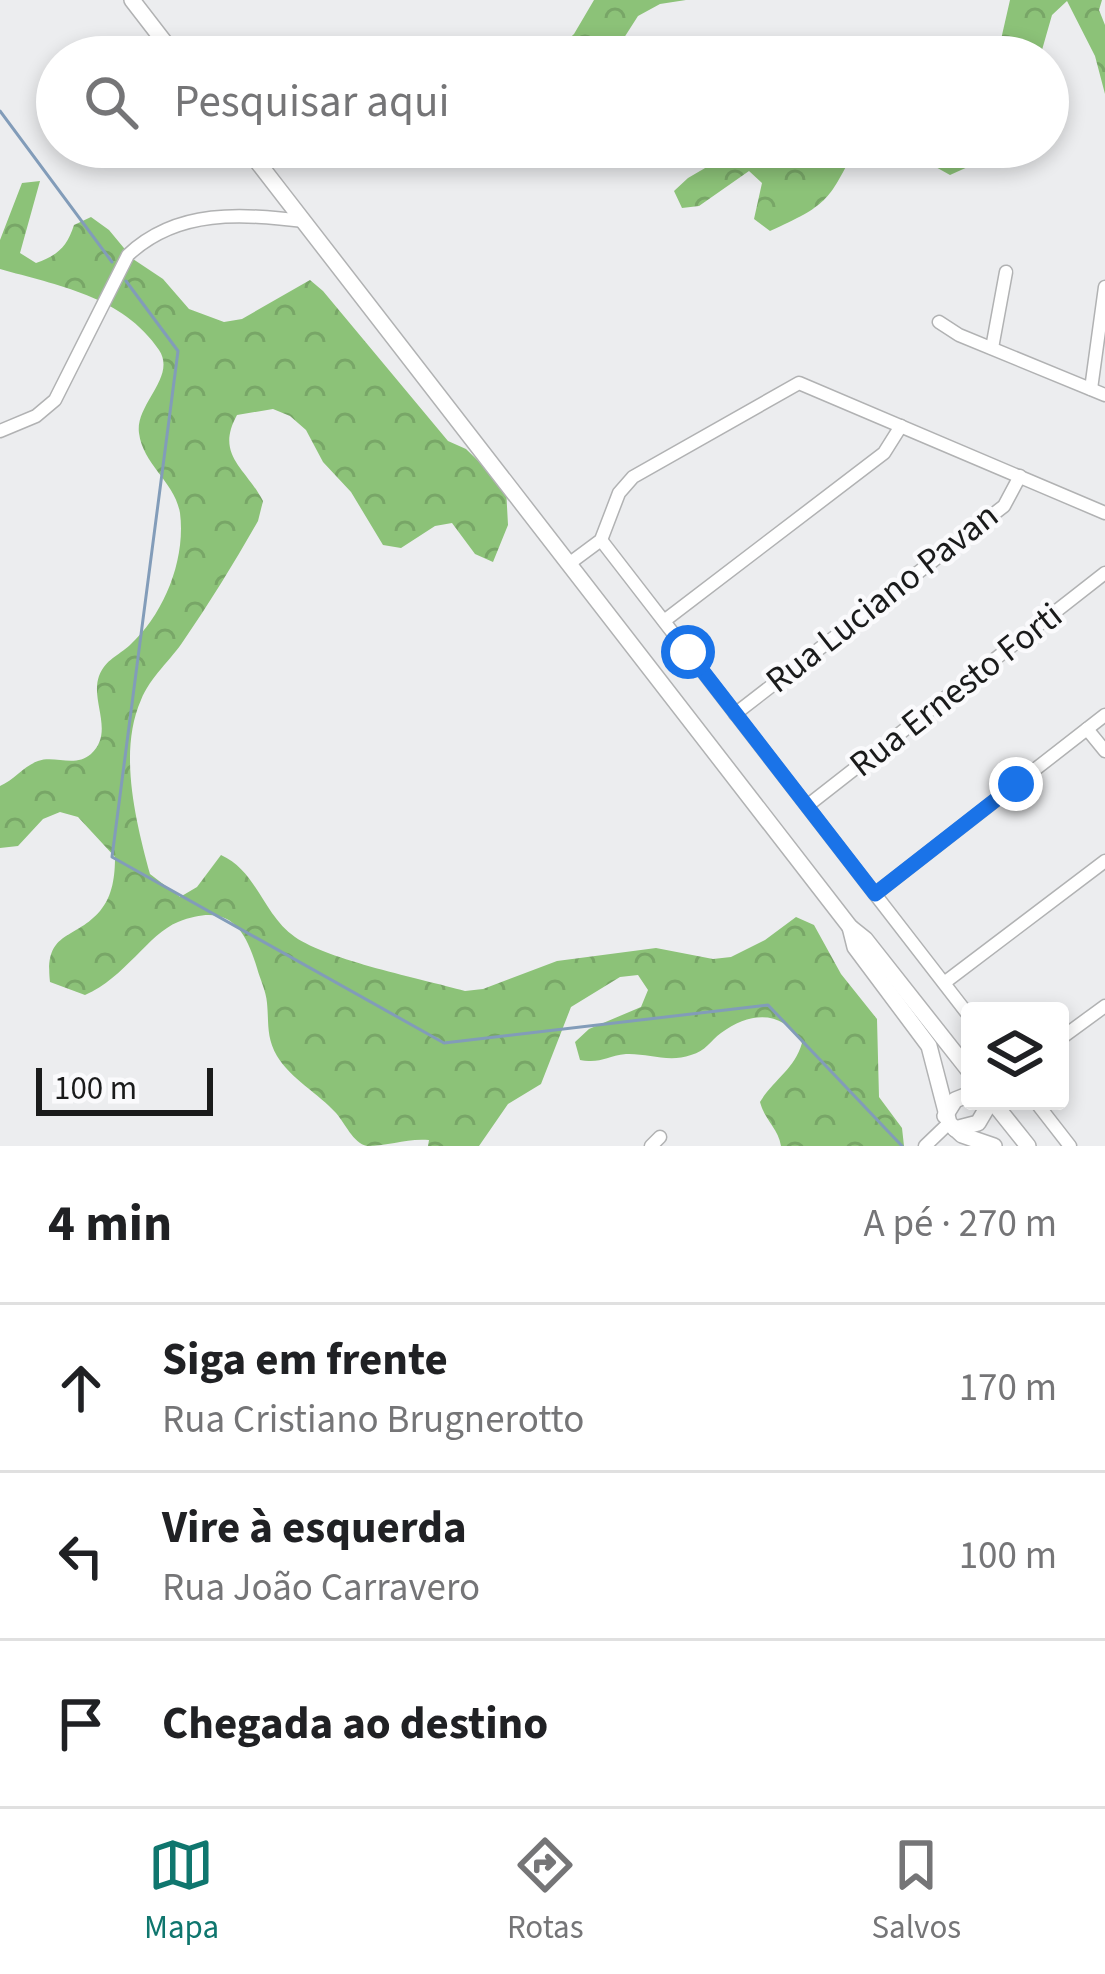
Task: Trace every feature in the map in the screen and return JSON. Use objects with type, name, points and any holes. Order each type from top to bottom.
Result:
[{"type":"main road","points":[[132,0],[160,36]]},
{"type":"main road","points":[[262,168],[850,927],[866,939],[961,1060]]},
{"type":"main road","points":[[850,927],[855,947],[929,1046],[950,1123]]},
{"type":"main road","points":[[950,1123],[955,1100],[961,1098]]},
{"type":"main road","points":[[950,1123],[978,1123],[986,1110]]},
{"type":"main road","points":[[999,1110],[1028,1146]]},
{"type":"main road","points":[[950,1123],[994,1146]]},
{"type":"street","points":[[0,430],[36,416],[55,400],[128,255],[143,240],[193,220],[238,213],[304,221]]},
{"type":"street","points":[[992,348],[1006,272]]},
{"type":"street","points":[[1091,389],[1105,287]]},
{"type":"street","points":[[939,322],[1105,395]]},
{"type":"street","points":[[570,563],[601,540],[620,493],[633,477],[799,383],[1105,513]]},
{"type":"street","points":[[664,621],[884,453],[902,426]]},
{"type":"street","name":"Rua Luciano Pavan","points":[[735,714],[1004,506],[1020,476]]},
{"type":"street","points":[[601,540],[961,1005]]},
{"type":"street","name":"Rua Ernesto Forti","points":[[807,806],[1105,573]]},
{"type":"street","points":[[875,894],[1105,715]]},
{"type":"street","points":[[1087,729],[1105,751]]},
{"type":"street","points":[[944,983],[1105,861]]},
{"type":"street","points":[[1069,1032],[1105,1006]]},
{"type":"street","points":[[1042,1110],[1070,1146]]},
{"type":"street","points":[[926,1146],[950,1123]]},
{"type":"green space","points":[[594,0],[686,0],[660,4],[638,16],[625,36],[574,34]]},
{"type":"green space","points":[[1010,0],[1102,0],[1105,94],[1095,56],[1067,1],[1052,15],[1046,36],[1002,36]]},
{"type":"green space","points":[[705,168],[845,168],[824,200],[770,231],[754,219],[762,183],[749,171],[699,206],[682,208],[674,191]]},
{"type":"green space","points":[[938,168],[966,168],[950,175]]},
{"type":"green space","points":[[40,181],[20,253],[36,263],[50,257],[65,245],[74,225],[91,217],[133,259],[163,279],[189,309],[224,322],[242,319],[310,280],[448,441],[466,449],[506,488],[508,525],[493,562],[475,554],[452,523],[435,526],[401,548],[383,545],[351,492],[323,462],[306,430],[273,409],[237,415],[229,441],[235,460],[263,501],[258,521],[194,626],[150,684],[134,720],[132,787],[150,874],[180,897],[197,887],[221,855],[243,871],[295,937],[352,961],[465,991],[483,989],[557,961],[656,948],[713,959],[731,957],[796,917],[814,925],[841,974],[877,1019],[879,1097],[902,1128],[904,1146],[781,1146],[760,1102],[802,1043],[786,1024],[766,1017],[732,1026],[700,1051],[683,1057],[626,1054],[580,1060],[575,1042],[589,1029],[641,1007],[648,990],[638,975],[620,977],[571,1007],[541,1084],[508,1104],[479,1146],[428,1146],[429,1140],[421,1140],[367,1146],[358,1141],[277,1056],[252,953],[239,930],[221,917],[195,917],[167,928],[112,978],[85,995],[50,982],[49,965],[56,945],[90,921],[108,899],[115,857],[78,817],[60,812],[43,819],[18,846],[0,848],[0,786],[38,761],[78,760],[98,745],[102,726],[99,676],[153,618],[176,567],[181,531],[177,502],[146,455],[139,433],[139,422],[163,370],[159,350],[108,305],[0,269],[0,240],[22,183]]},
{"type":"waterway","points":[[0,111],[36,160]]},
{"type":"waterway","points":[[42,168],[112,262]]},
{"type":"waterway","points":[[126,281],[178,351],[112,857],[444,1043],[768,1005],[902,1146]]},
{"type":"route","points":[[688,652],[875,894],[1016,784]]}]
